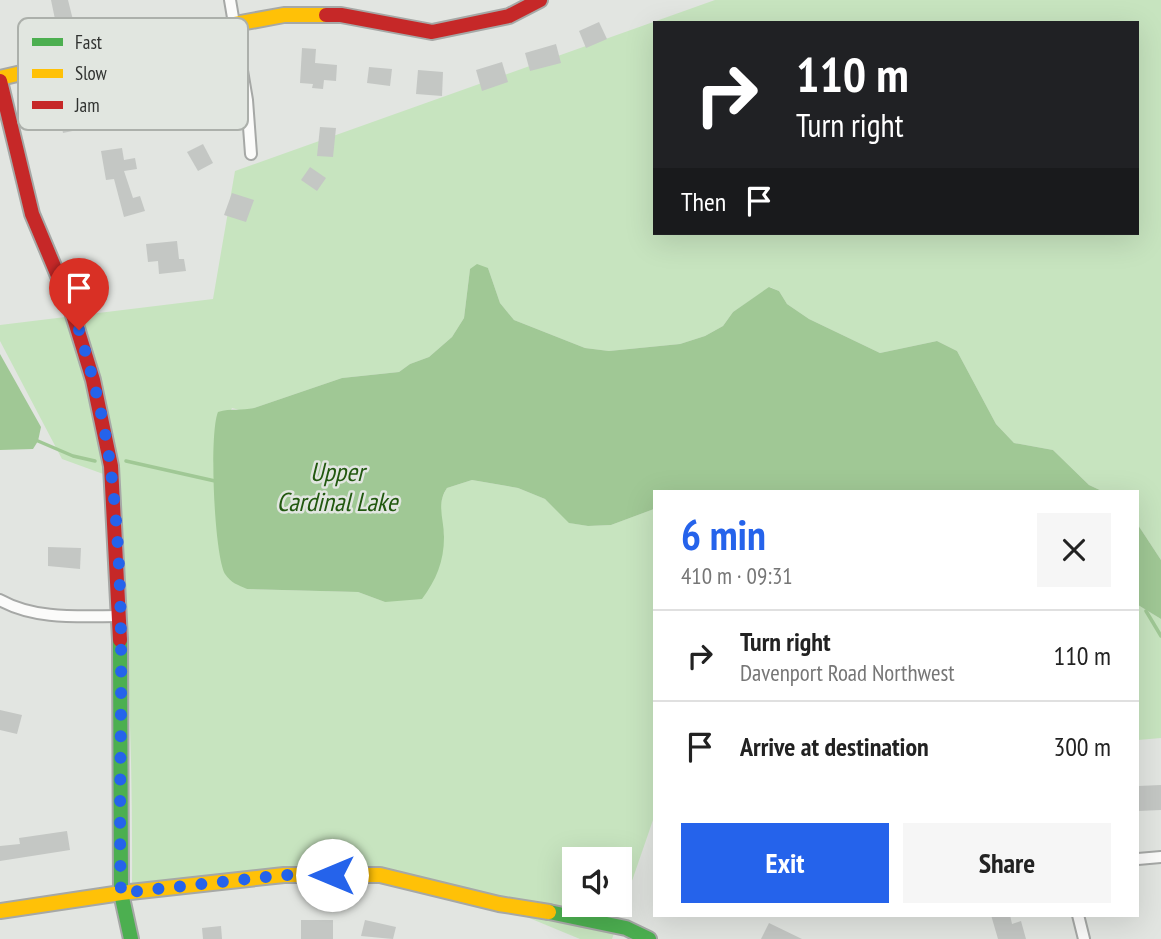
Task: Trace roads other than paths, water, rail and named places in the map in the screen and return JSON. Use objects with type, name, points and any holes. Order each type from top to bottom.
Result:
[{"type":"street","points":[[230,0],[234,18]]},
{"type":"street","points":[[248,22],[284,15],[341,15],[432,32],[509,16],[541,0]]},
{"type":"street","points":[[18,76],[0,80],[32,214],[69,302],[93,380],[111,466],[120,616],[121,893],[131,939]]},
{"type":"street","points":[[248,114],[251,154]]},
{"type":"street","points":[[0,600],[11,606],[44,614],[120,616]]},
{"type":"street","points":[[1139,859],[1161,858]]},
{"type":"street","points":[[0,911],[121,893],[284,875],[380,875],[499,904],[576,916],[626,928],[649,939]]},
{"type":"street","points":[[1078,917],[1084,939]]},
{"type":"water","name":"Upper Cardinal Lake","points":[[477,264],[488,268],[500,303],[514,320],[585,348],[609,351],[680,344],[705,336],[723,326],[733,312],[769,287],[779,291],[787,304],[809,319],[880,353],[937,341],[957,351],[996,424],[1014,443],[1053,450],[1089,485],[1100,490],[653,490],[653,509],[611,525],[588,526],[569,523],[545,499],[518,488],[472,480],[447,488],[444,494],[441,506],[443,555],[435,578],[422,599],[385,602],[358,592],[247,589],[232,582],[225,574],[221,562],[216,519],[213,467],[218,412],[254,408],[342,378],[399,372],[410,364],[429,357],[452,337],[464,318],[470,269]]},
{"type":"water","points":[[0,354],[41,427],[33,449],[0,450]]},
{"type":"water","points":[[1139,527],[1161,560],[1161,619],[1139,606]]},
{"type":"waterway","points":[[38,441],[73,456],[95,461]]},
{"type":"waterway","points":[[126,461],[215,481]]},
{"type":"waterway","points":[[1146,611],[1161,636]]}]
